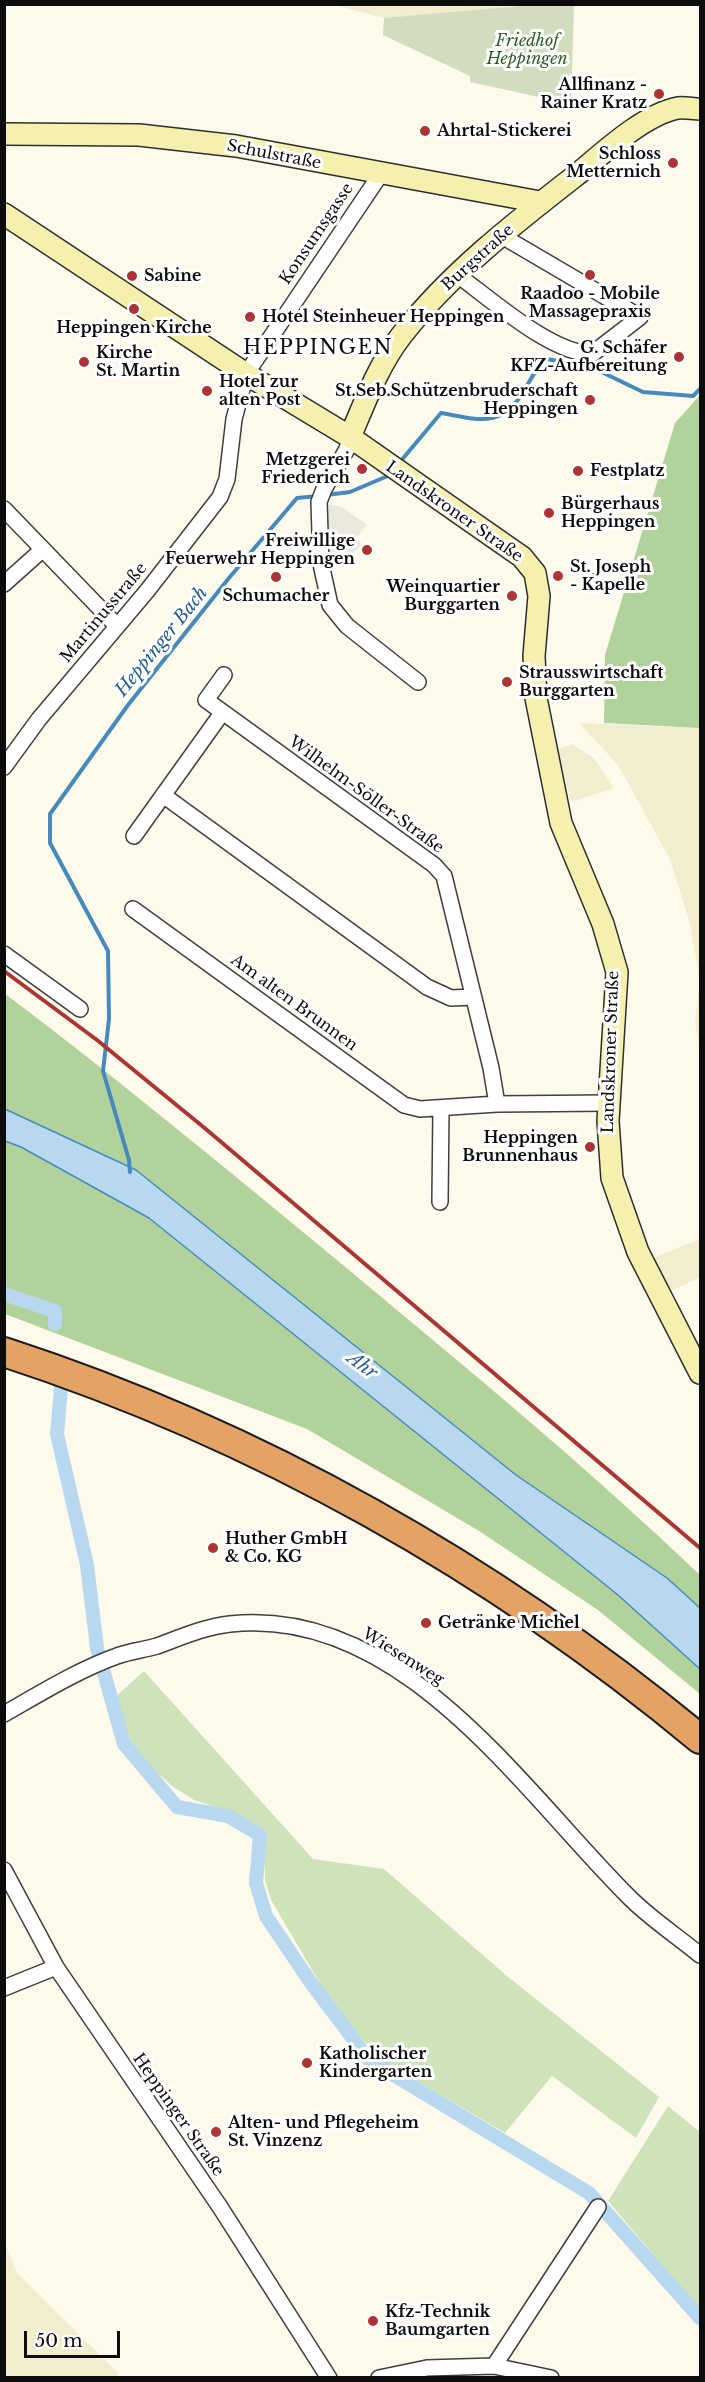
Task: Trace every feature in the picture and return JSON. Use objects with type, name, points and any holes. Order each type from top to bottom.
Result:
[{"type":"highway","points":[[4,1352],[158,1409],[295,1472],[363,1508],[444,1555],[586,1649],[700,1739]]},
{"type":"main road","name":"Burgstraße","points":[[350,437],[378,370],[400,338],[456,274],[540,202],[614,144],[653,118],[678,108],[700,109]]},
{"type":"main road","name":"Schulstraße","points":[[4,134],[139,135],[236,147],[380,175],[540,202]]},
{"type":"main road","name":"Landskroner Straße","points":[[4,214],[246,374],[350,437],[396,471],[517,552],[535,573],[539,596],[535,677],[543,742],[561,823],[603,924],[617,972],[608,1143],[612,1179],[638,1252],[700,1373]]},
{"type":"street","name":"Konsumsgasse","points":[[246,374],[380,175]]},
{"type":"street","points":[[456,274],[550,342],[578,354],[592,354],[640,317],[502,236]]},
{"type":"street","name":"Martinusstraße","points":[[4,767],[64,688],[117,626],[220,497],[227,479],[234,419],[246,374]]},
{"type":"street","points":[[350,437],[347,449],[321,495],[321,564],[330,605],[347,626],[418,682]]},
{"type":"street","points":[[4,509],[117,626]]},
{"type":"street","points":[[4,584],[42,550]]},
{"type":"street","name":"Wilhelm-Söller-Straße","points":[[224,675],[206,700],[434,865],[444,876],[491,1068],[497,1104]]},
{"type":"street","points":[[134,836],[222,713]]},
{"type":"street","points":[[163,795],[427,987],[451,998],[472,997]]},
{"type":"street","name":"Am alten Brunnen","points":[[133,909],[404,1105],[441,1108],[497,1104],[609,1103]]},
{"type":"street","points":[[4,954],[80,1010]]},
{"type":"street","points":[[440,1202],[441,1108]]},
{"type":"street","name":"Wiesenweg","points":[[4,1714],[100,1663],[157,1646],[194,1631],[232,1623],[279,1624],[311,1629],[340,1639],[384,1662],[439,1700],[540,1802],[631,1900],[700,1955]]},
{"type":"street","name":"Heppinger Straße","points":[[4,1870],[56,1967],[175,2141],[328,2378]]},
{"type":"street","points":[[4,1988],[56,1967]]},
{"type":"street","points":[[494,2366],[598,2207]]},
{"type":"street","points":[[379,2378],[427,2368],[494,2366],[551,2378]]},
{"type":"shaded area","points":[[334,5],[523,5],[384,18]]},
{"type":"shaded area","points":[[319,502],[342,507],[367,525],[356,538],[361,544],[346,562],[340,562],[336,567],[321,564]]},
{"type":"shaded area","points":[[579,723],[700,728],[700,982],[690,924],[670,859],[618,765]]},
{"type":"shaded area","points":[[572,744],[594,758],[614,788],[571,802],[557,750]]},
{"type":"shaded area","points":[[700,982],[700,1053],[695,1022]]},
{"type":"shaded area","points":[[700,1239],[700,1277],[671,1291],[654,1257]]},
{"type":"shaded area","points":[[4,2241],[17,2273],[119,2374],[115,2378],[5,2377]]},
{"type":"green space","name":"Friedhof Heppingen","points":[[542,4],[574,5],[571,104],[470,82],[470,76],[383,35],[384,18]]},
{"type":"green space","points":[[700,395],[700,728],[604,723],[605,655],[675,423]]},
{"type":"green space","points":[[4,993],[221,1165],[438,1344],[571,1458],[700,1575],[700,1608],[667,1578],[516,1475],[136,1170],[5,1109]]},
{"type":"green space","points":[[4,1141],[21,1147],[149,1218],[618,1595],[700,1669],[700,1694],[598,1610],[479,1531],[307,1429],[5,1314]]},
{"type":"green space","points":[[144,1671],[313,1859],[384,1869],[507,1976],[659,2097],[636,2138],[552,2076],[505,2133],[383,2061],[338,2014],[271,1900],[265,1880],[264,1831],[232,1812],[194,1800],[172,1786],[135,1752],[114,1698]]},
{"type":"green space","points":[[668,2106],[700,2132],[700,2310],[608,2201]]},
{"type":"water","name":"Ahr","points":[[5,1109],[136,1170],[516,1475],[667,1578],[700,1608],[700,1669],[618,1595],[149,1218],[21,1147],[5,1141]]},
{"type":"waterway","name":"Heppinger Bach","points":[[400,462],[441,413],[489,419],[508,411],[537,369],[547,359],[591,367],[643,392],[693,396],[700,389]]},
{"type":"waterway","name":"Heppinger Bach","points":[[326,495],[350,492],[390,475]]},
{"type":"waterway","name":"Heppinger Bach","points":[[130,1172],[129,1160],[103,1071],[109,1019],[108,951],[50,843],[50,814],[128,705],[229,578],[297,498],[318,496]]},
{"type":"waterway","points":[[4,1294],[55,1311],[55,1324]]},
{"type":"waterway","points":[[61,1387],[57,1434],[87,1565],[97,1648],[124,1744],[177,1807],[228,1816],[260,1835],[256,1883],[266,1916],[311,1983],[369,2060],[589,2193],[700,2318]]},
{"type":"railway","points":[[4,971],[97,1040],[207,1130],[700,1548]]},
{"type":"place","name":"Allfinanz - Rainer Kratz","points":[[659,94]]},
{"type":"place","name":"Ahrtal-Stickerei","points":[[425,131]]},
{"type":"place","name":"Schloss Metternich","points":[[673,163]]},
{"type":"place","name":"Raadoo - Mobile Massagepraxis","points":[[590,275]]},
{"type":"place","name":"Sabine","points":[[132,276]]},
{"type":"place","name":"Heppingen Kirche","points":[[134,309]]},
{"type":"place","name":"Hotel Steinheuer Heppingen","points":[[250,317]]},
{"type":"place","name":"G. Schäfer KFZ-Aufbereitung","points":[[679,357]]},
{"type":"place","name":"Kirche St. Martin","points":[[84,362]]},
{"type":"place","name":"Hotel zur alten Post","points":[[207,391]]},
{"type":"place","name":"St.Seb.Schützenbruderschaft Heppingen","points":[[590,400]]},
{"type":"place","name":"Metzgerei Friederich","points":[[362,469]]},
{"type":"place","name":"Festplatz","points":[[578,471]]},
{"type":"place","name":"Bürgerhaus Heppingen","points":[[549,513]]},
{"type":"place","name":"Freiwillige Feuerwehr Heppingen","points":[[367,550]]},
{"type":"place","name":"St. Joseph - Kapelle","points":[[558,576]]},
{"type":"place","name":"Schumacher","points":[[276,577]]},
{"type":"place","name":"Weinquartier Burggarten","points":[[512,596]]},
{"type":"place","name":"Strausswirtschaft Burggarten","points":[[507,682]]},
{"type":"place","name":"Heppingen Brunnenhaus","points":[[590,1147]]},
{"type":"place","name":"Huther GmbH & Co. KG","points":[[213,1548]]},
{"type":"place","name":"Getränke Michel","points":[[426,1623]]},
{"type":"place","name":"Katholischer Kindergarten","points":[[307,2063]]},
{"type":"place","name":"Alten- und Pflegeheim St. Vinzenz","points":[[216,2132]]},
{"type":"place","name":"Kfz-Technik Baumgarten","points":[[373,2321]]},
{"type":"district","name":"HEPPINGEN","points":[[318,348]]}]
